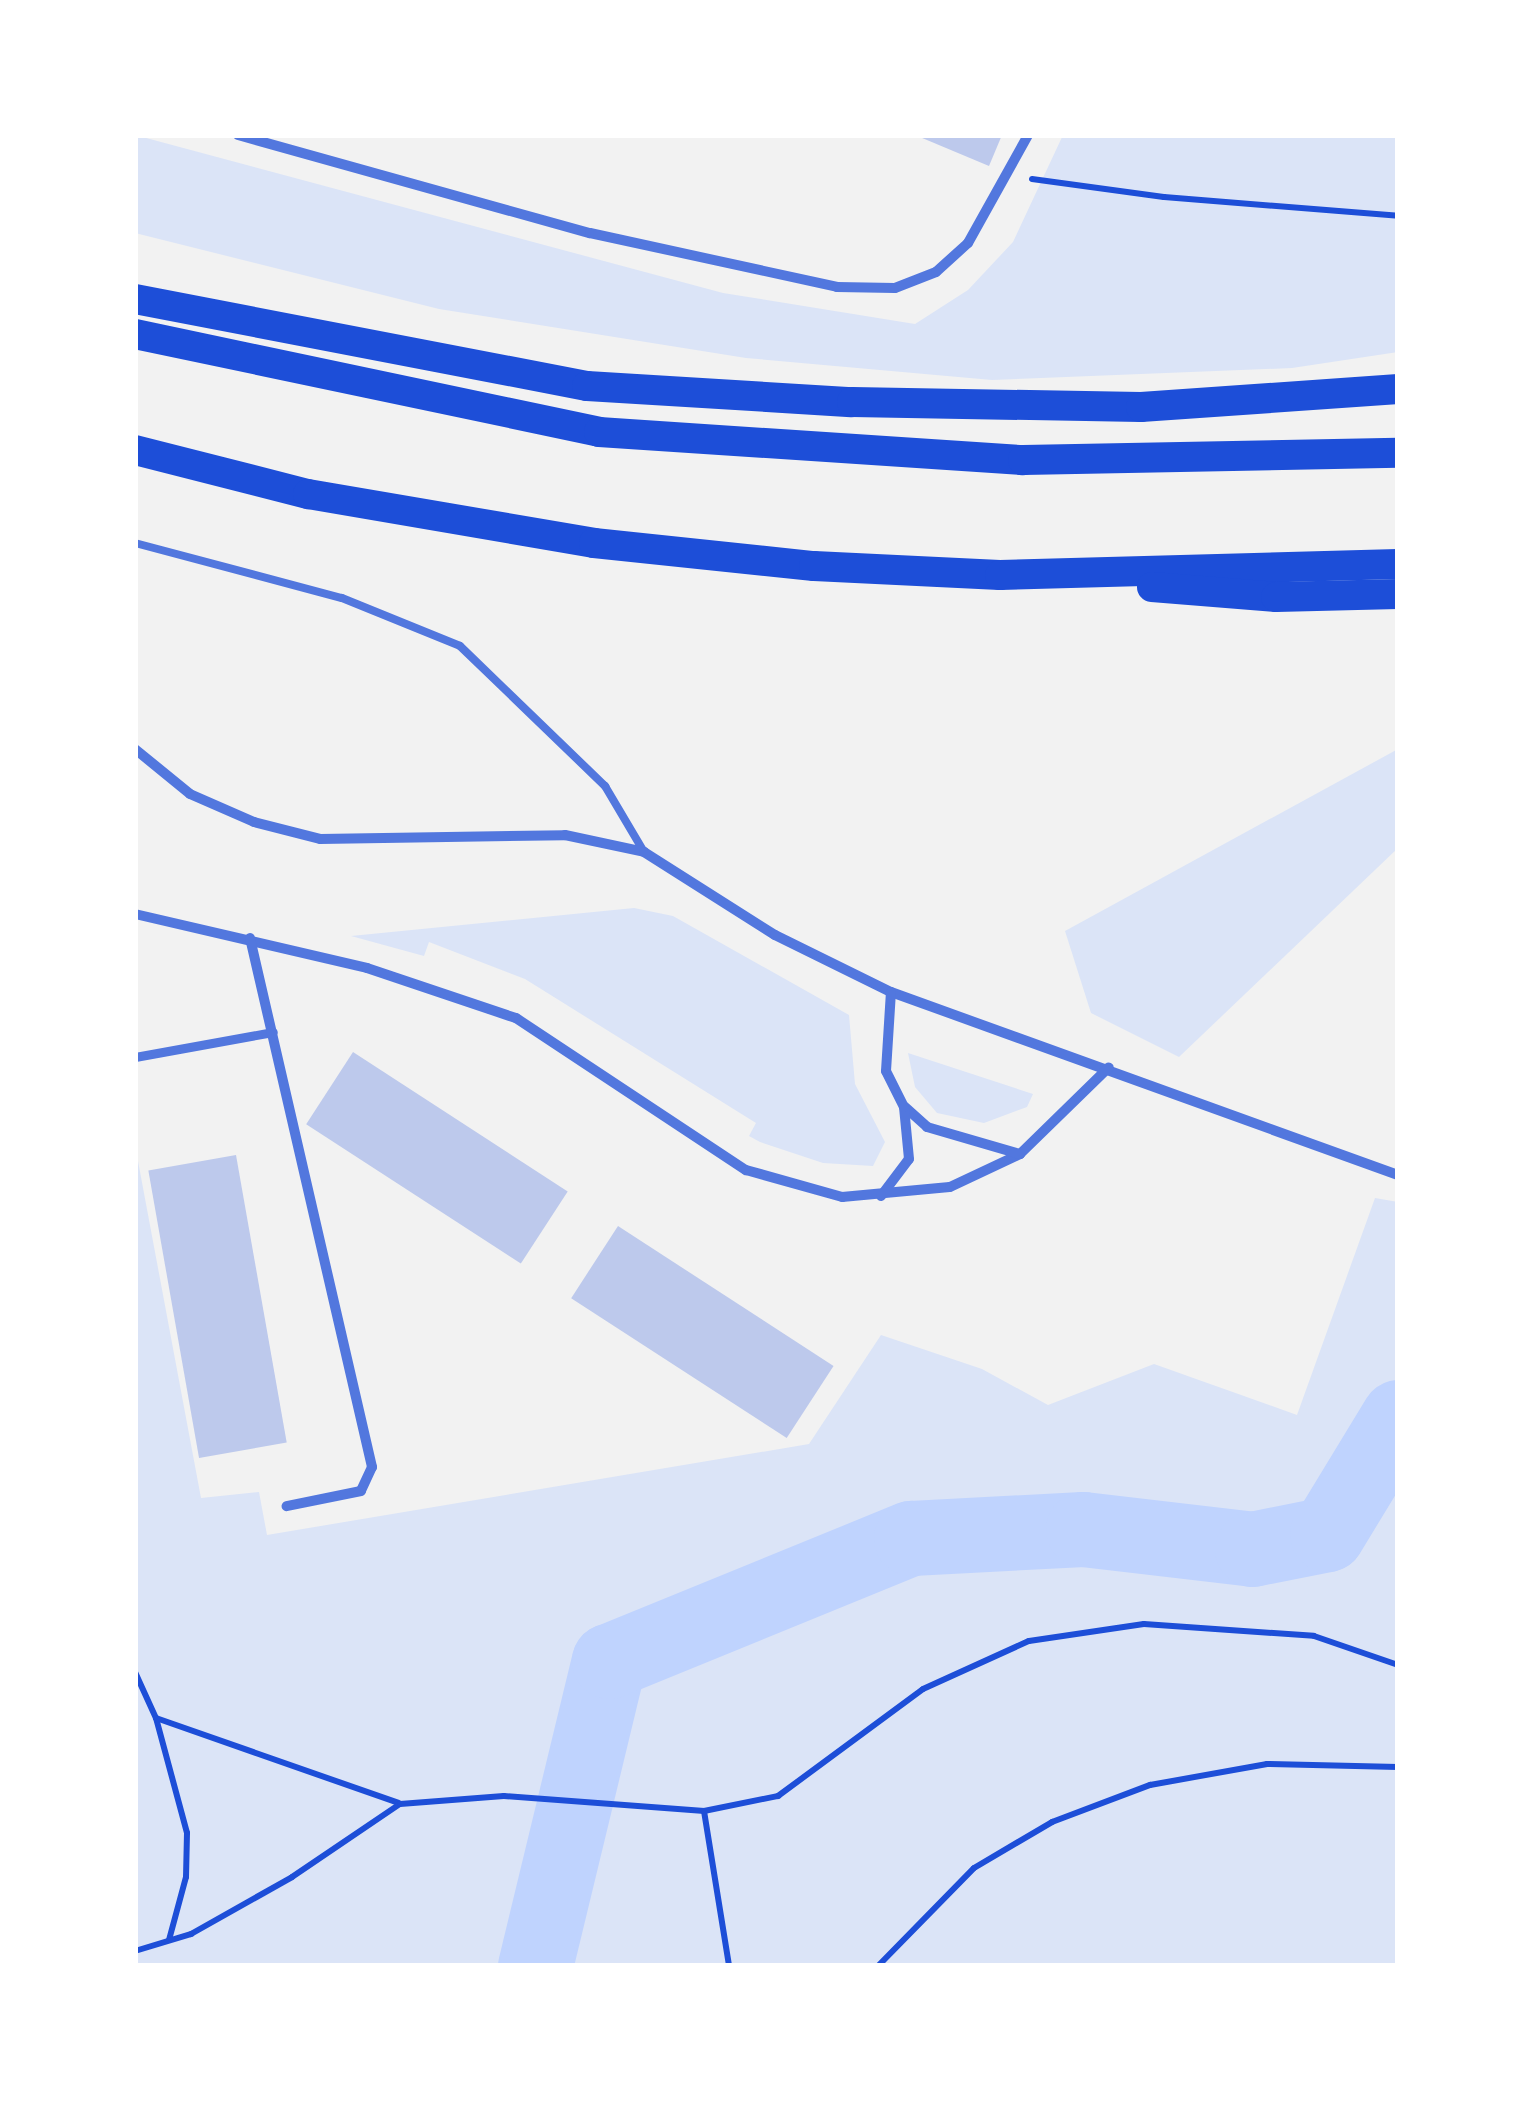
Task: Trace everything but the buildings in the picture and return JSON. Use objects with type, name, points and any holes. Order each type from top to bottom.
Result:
[{"type":"highway","points":[[135,299],[587,386],[852,402],[1141,407],[1398,389]]},
{"type":"highway","points":[[135,334],[599,432],[1023,460],[1398,452]]},
{"type":"highway","points":[[135,450],[308,494],[594,543],[814,566],[1000,575],[1276,597],[1398,594]]},
{"type":"highway","points":[[1000,575],[1398,564]]},
{"type":"street","points":[[238,135],[590,233],[836,288],[895,288],[936,272],[968,243],[1028,135]]},
{"type":"street","points":[[135,749],[190,794],[254,822],[320,838],[564,835],[644,852],[775,934],[891,992],[1109,1067],[1398,1175]]},
{"type":"street","points":[[135,914],[366,968],[516,1018],[746,1170],[842,1197],[950,1188],[1020,1154],[1109,1067]]},
{"type":"street","points":[[250,938],[372,1467],[361,1491],[286,1506]]},
{"type":"street","points":[[881,1196],[909,1159],[904,1106],[886,1071],[891,992]]},
{"type":"street","points":[[135,1057],[273,1032]]},
{"type":"street","points":[[904,1106],[940,1132],[1020,1154]]},
{"type":"lane","points":[[135,543],[342,598],[460,646],[605,786],[644,852]]},
{"type":"path","points":[[1006,175],[1164,197],[1398,216]]},
{"type":"path","points":[[156,1718],[400,1804],[504,1796],[704,1812],[778,1796],[923,1689],[1029,1641],[1144,1624],[1314,1636],[1398,1665]]},
{"type":"path","points":[[135,1672],[156,1718],[187,1833],[186,1877],[169,1941]]},
{"type":"path","points":[[878,1966],[974,1868],[1068,1816],[1150,1785],[1267,1764],[1398,1767]]},
{"type":"path","points":[[135,1951],[169,1941],[292,1877],[400,1804]]},
{"type":"path","points":[[704,1812],[729,1966]]},
{"type":"shaded area","points":[[135,135],[723,293],[915,324],[968,290],[1013,242],[1063,135],[1398,135],[1398,352],[1292,368],[992,380],[746,358],[439,309],[135,233]]},
{"type":"shaded area","points":[[1398,749],[1398,848],[1179,1057],[1091,1013],[1065,931]]},
{"type":"shaded area","points":[[634,908],[673,916],[849,1015],[855,1084],[885,1142],[873,1166],[823,1163],[760,1142],[749,1136],[756,1123],[525,979],[429,942],[424,956],[351,936]]},
{"type":"shaded area","points":[[908,1053],[1033,1094],[1027,1107],[984,1123],[937,1113],[915,1087]]},
{"type":"shaded area","points":[[135,1145],[201,1498],[259,1492],[267,1535],[809,1444],[881,1335],[982,1369],[1048,1405],[1154,1364],[1297,1415],[1375,1198],[1398,1202],[1398,1966],[135,1966]]},
{"type":"waterway","points":[[535,1966],[609,1661],[911,1538],[1083,1529],[1252,1549],[1327,1534],[1398,1417]]}]
